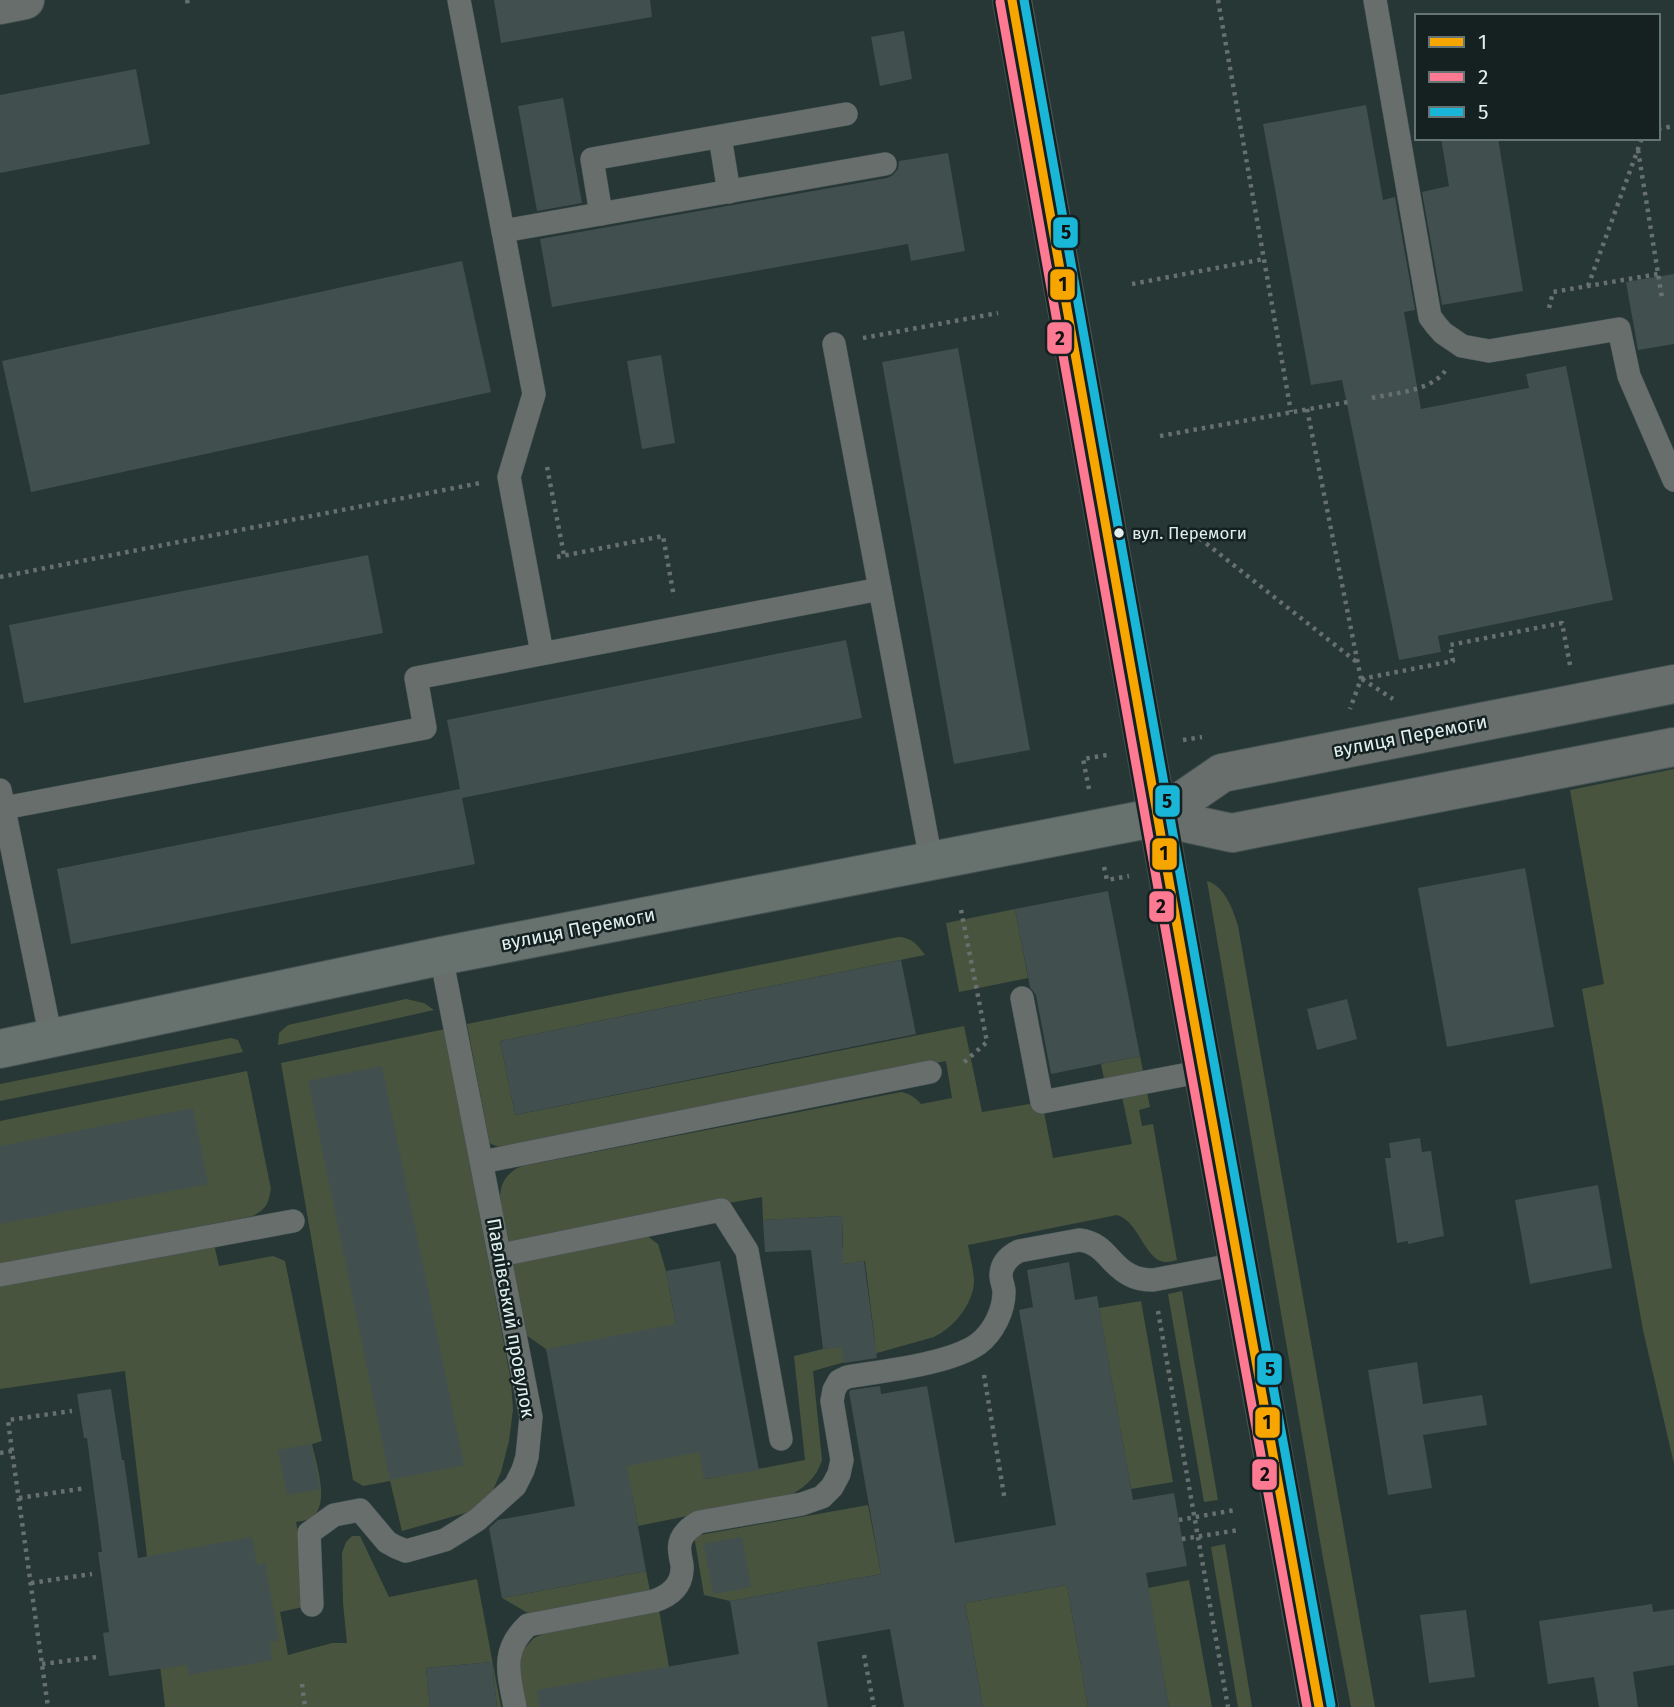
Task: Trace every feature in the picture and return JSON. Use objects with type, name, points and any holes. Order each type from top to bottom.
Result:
[{"type":"main road","points":[[1013,0],[1319,1707]]},
{"type":"main road","name":"вулиця Перемоги","points":[[0,1049],[441,957],[1158,817]]},
{"type":"street","points":[[0,5],[25,0]]},
{"type":"street","name":"вулиця Перемоги","points":[[1158,817],[1222,773],[1674,684]]},
{"type":"street","points":[[1478,723],[1490,783]]},
{"type":"street","name":"вулиця Перемоги","points":[[1158,817],[1232,833],[1674,747]]},
{"type":"lane","points":[[459,0],[534,394],[509,478],[542,653]]},
{"type":"lane","points":[[1375,0],[1430,317],[1443,332],[1462,346],[1489,351],[1619,329],[1629,376],[1674,480]]},
{"type":"lane","points":[[601,214],[592,159],[846,114]]},
{"type":"lane","points":[[720,137],[729,192]]},
{"type":"lane","points":[[503,231],[885,164]]},
{"type":"lane","points":[[834,344],[931,860]]},
{"type":"lane","points":[[51,1038],[3,810],[425,728],[416,678],[880,589]]},
{"type":"lane","name":"Павлівський провулок","points":[[312,1605],[309,1533],[334,1515],[360,1510],[387,1542],[406,1551],[445,1540],[477,1520],[515,1486],[527,1457],[531,1417],[441,957]]},
{"type":"lane","points":[[1022,998],[1042,1102],[1204,1071]]},
{"type":"lane","points":[[482,1162],[930,1072]]},
{"type":"lane","points":[[501,1255],[721,1210],[747,1251],[781,1439]]},
{"type":"lane","points":[[0,1275],[293,1221]]},
{"type":"lane","points":[[515,1707],[507,1664],[510,1648],[528,1625],[666,1597],[674,1591],[682,1570],[679,1548],[688,1528],[699,1522],[802,1504],[822,1497],[832,1487],[842,1460],[832,1401],[839,1381],[847,1377],[944,1358],[979,1343],[995,1324],[1002,1306],[1004,1290],[1001,1273],[1010,1255],[1018,1251],[1079,1240],[1088,1241],[1098,1245],[1130,1276],[1153,1280],[1238,1264]]},
{"type":"path","points":[[1218,0],[1291,412]]},
{"type":"path","points":[[1587,287],[1641,140]]},
{"type":"path","points":[[1638,149],[1662,298]]},
{"type":"path","points":[[1132,284],[1264,259]]},
{"type":"path","points":[[1539,342],[1553,292],[1658,274]]},
{"type":"path","points":[[834,344],[998,313]]},
{"type":"path","points":[[1372,398],[1417,389],[1441,376],[1462,346]]},
{"type":"path","points":[[1160,436],[1349,402]]},
{"type":"path","points":[[1307,409],[1361,679],[1333,751]]},
{"type":"path","points":[[546,461],[564,555]]},
{"type":"path","points":[[0,577],[509,478]]},
{"type":"path","points":[[1177,531],[1189,530],[1358,663]]},
{"type":"path","points":[[525,563],[663,537],[680,627]]},
{"type":"path","points":[[1361,679],[1453,661],[1450,645],[1562,623],[1578,703]]},
{"type":"path","points":[[1179,741],[1214,734]]},
{"type":"path","points":[[1090,797],[1083,759],[1114,754]]},
{"type":"path","points":[[1107,880],[1130,876]]},
{"type":"path","points":[[961,911],[987,1042]]},
{"type":"path","points":[[1153,1280],[1228,1707]]},
{"type":"path","points":[[979,1343],[1005,1501]]},
{"type":"path","points":[[48,1707],[8,1420],[72,1411]]},
{"type":"path","points":[[0,1453],[12,1451]]},
{"type":"path","points":[[19,1497],[86,1488]]},
{"type":"path","points":[[1179,1520],[1235,1510]]},
{"type":"path","points":[[1182,1539],[1239,1530]]},
{"type":"path","points":[[31,1583],[92,1574]]},
{"type":"path","points":[[864,1655],[874,1707]]},
{"type":"path","points":[[42,1664],[97,1657]]},
{"type":"path","points":[[302,1684],[305,1707]]},
{"type":"green space","points":[[1674,769],[1674,1464],[1643,1330],[1582,989],[1604,984],[1570,790]]},
{"type":"green space","points":[[1207,881],[1223,893],[1238,926],[1375,1707],[1351,1707]]},
{"type":"green space","points":[[1015,909],[1028,978],[959,992],[946,923]]},
{"type":"green space","points":[[898,937],[914,942],[925,955],[500,1041],[515,1115],[964,1026],[982,1112],[1042,1102],[1053,1158],[1132,1144],[1120,1087],[1106,1089],[1101,1064],[1140,1056],[1150,1107],[1139,1110],[1142,1126],[1153,1124],[1177,1260],[1158,1260],[1131,1225],[1117,1215],[968,1245],[974,1275],[971,1296],[956,1321],[942,1333],[813,1371],[822,1460],[814,1476],[806,1484],[791,1495],[638,1526],[632,1495],[593,1503],[546,1349],[526,1335],[512,1262],[647,1236],[658,1244],[666,1271],[705,1479],[805,1460],[794,1356],[875,1342],[865,1261],[813,1268],[814,1250],[843,1248],[842,1216],[763,1220],[762,1197],[509,1243],[500,1199],[504,1180],[522,1166],[901,1092],[912,1096],[921,1104],[952,1098],[946,1061],[499,1147],[489,1141],[467,1024]]},
{"type":"green space","points":[[406,999],[424,1003],[434,1010],[278,1045],[279,1033],[288,1025]]},
{"type":"green space","points":[[445,1029],[511,1381],[513,1410],[501,1472],[489,1499],[476,1510],[402,1531],[390,1481],[363,1486],[353,1480],[281,1063]]},
{"type":"green space","points":[[231,1038],[238,1040],[243,1052],[0,1101],[0,1084]]},
{"type":"green space","points":[[247,1071],[271,1189],[268,1202],[261,1211],[253,1216],[0,1265],[0,1121]]},
{"type":"green space","points":[[214,1244],[219,1266],[273,1256],[285,1261],[322,1441],[312,1444],[321,1486],[319,1507],[315,1515],[296,1522],[312,1605],[280,1612],[288,1655],[332,1643],[347,1643],[342,1553],[346,1542],[352,1536],[360,1536],[389,1597],[477,1579],[501,1707],[497,1707],[492,1662],[426,1668],[430,1707],[165,1707],[125,1371],[0,1389],[0,1286]]},
{"type":"green space","points":[[1182,1291],[1218,1500],[1204,1502],[1168,1294]]},
{"type":"green space","points":[[1141,1301],[1173,1482],[1131,1489],[1099,1308]]},
{"type":"green space","points":[[868,1505],[881,1574],[730,1601],[704,1595],[694,1536]]},
{"type":"green space","points":[[1225,1544],[1252,1707],[1238,1707],[1211,1547]]},
{"type":"green space","points":[[646,1571],[650,1591],[528,1613],[502,1598]]},
{"type":"green space","points":[[1189,1580],[1212,1707],[1169,1707],[1148,1588]]},
{"type":"green space","points":[[1067,1585],[1088,1707],[983,1707],[965,1603]]},
{"type":"green space","points":[[659,1610],[669,1667],[562,1707],[524,1707],[518,1670],[519,1659],[534,1638],[553,1629]]},
{"type":"building","points":[[494,0],[650,0],[652,17],[501,43]]},
{"type":"building","points":[[904,31],[912,79],[880,86],[871,37]]},
{"type":"building","points":[[136,69],[150,144],[0,173],[0,95]]},
{"type":"building","points":[[563,98],[582,203],[537,211],[518,106]]},
{"type":"building","points":[[1366,105],[1383,200],[1395,197],[1415,310],[1404,312],[1421,409],[1529,388],[1526,374],[1566,366],[1613,600],[1438,636],[1441,652],[1399,660],[1342,380],[1311,385],[1263,124]]},
{"type":"building","points":[[1441,140],[1498,140],[1523,291],[1442,305],[1422,192],[1449,186]]},
{"type":"building","points":[[948,153],[965,251],[911,261],[908,244],[552,307],[540,239],[887,178],[898,169],[899,161]]},
{"type":"building","points":[[462,261],[491,392],[31,492],[2,361]]},
{"type":"building","points":[[1674,274],[1674,344],[1638,350],[1626,282]]},
{"type":"building","points":[[958,348],[1030,750],[954,764],[882,362]]},
{"type":"building","points":[[661,355],[675,443],[642,449],[627,361]]},
{"type":"building","points":[[368,555],[383,633],[24,703],[9,625]]},
{"type":"building","points":[[846,640],[862,718],[462,798],[475,864],[71,944],[57,869],[460,789],[447,720]]},
{"type":"building","points":[[1525,868],[1554,1027],[1447,1047],[1418,888]]},
{"type":"building","points":[[1108,891],[1140,1056],[1051,1074],[1036,995],[1030,987],[1015,909]]},
{"type":"building","points":[[901,960],[916,1034],[515,1115],[500,1041]]},
{"type":"building","points":[[1347,999],[1357,1039],[1317,1050],[1307,1009]]},
{"type":"building","points":[[382,1066],[464,1465],[390,1480],[308,1081]]},
{"type":"building","points":[[193,1108],[208,1184],[0,1224],[0,1146]]},
{"type":"building","points":[[1420,1138],[1422,1152],[1431,1151],[1444,1236],[1408,1244],[1408,1241],[1397,1243],[1385,1158],[1391,1158],[1389,1143]]},
{"type":"building","points":[[1598,1185],[1612,1268],[1530,1284],[1515,1200]]},
{"type":"building","points":[[842,1216],[843,1264],[864,1261],[877,1358],[844,1363],[841,1347],[823,1349],[811,1250],[765,1252],[763,1220]]},
{"type":"building","points":[[720,1261],[759,1470],[704,1479],[699,1452],[627,1466],[646,1571],[502,1598],[489,1528],[498,1520],[575,1506],[546,1349],[676,1324],[666,1271]]},
{"type":"building","points":[[1069,1262],[1075,1300],[1097,1296],[1133,1500],[1174,1493],[1187,1566],[1146,1573],[1169,1707],[1088,1707],[1067,1585],[965,1603],[983,1707],[904,1707],[890,1629],[817,1642],[828,1707],[539,1707],[537,1690],[739,1654],[730,1601],[881,1574],[849,1392],[851,1390],[880,1386],[881,1394],[927,1386],[955,1543],[1056,1525],[1019,1310],[1033,1307],[1027,1270]]},
{"type":"building","points":[[1417,1362],[1423,1404],[1482,1395],[1487,1425],[1423,1435],[1432,1488],[1388,1495],[1368,1370]]},
{"type":"building","points":[[111,1389],[138,1558],[252,1537],[257,1565],[265,1563],[279,1640],[270,1642],[272,1660],[189,1675],[187,1665],[109,1676],[103,1633],[109,1632],[98,1552],[102,1552],[87,1438],[84,1438],[77,1394]]},
{"type":"building","points":[[311,1444],[320,1489],[287,1495],[278,1450]]},
{"type":"building","points":[[742,1537],[751,1587],[713,1594],[704,1544]]},
{"type":"building","points":[[1652,1604],[1653,1612],[1674,1609],[1674,1665],[1633,1672],[1638,1707],[1599,1707],[1594,1677],[1548,1684],[1539,1621]]},
{"type":"building","points":[[1466,1610],[1475,1677],[1429,1683],[1420,1615]]},
{"type":"building","points":[[492,1662],[497,1707],[430,1707],[426,1668]]},
{"type":"transit line","name":"1","points":[[1012,0],[1319,1707]]},
{"type":"transit line","name":"5","points":[[1024,0],[1331,1705]]},
{"type":"transit line","name":"2","points":[[1000,2],[1307,1707]]},
{"type":"place","name":"вул. Перемоги","points":[[1119,533]]}]
